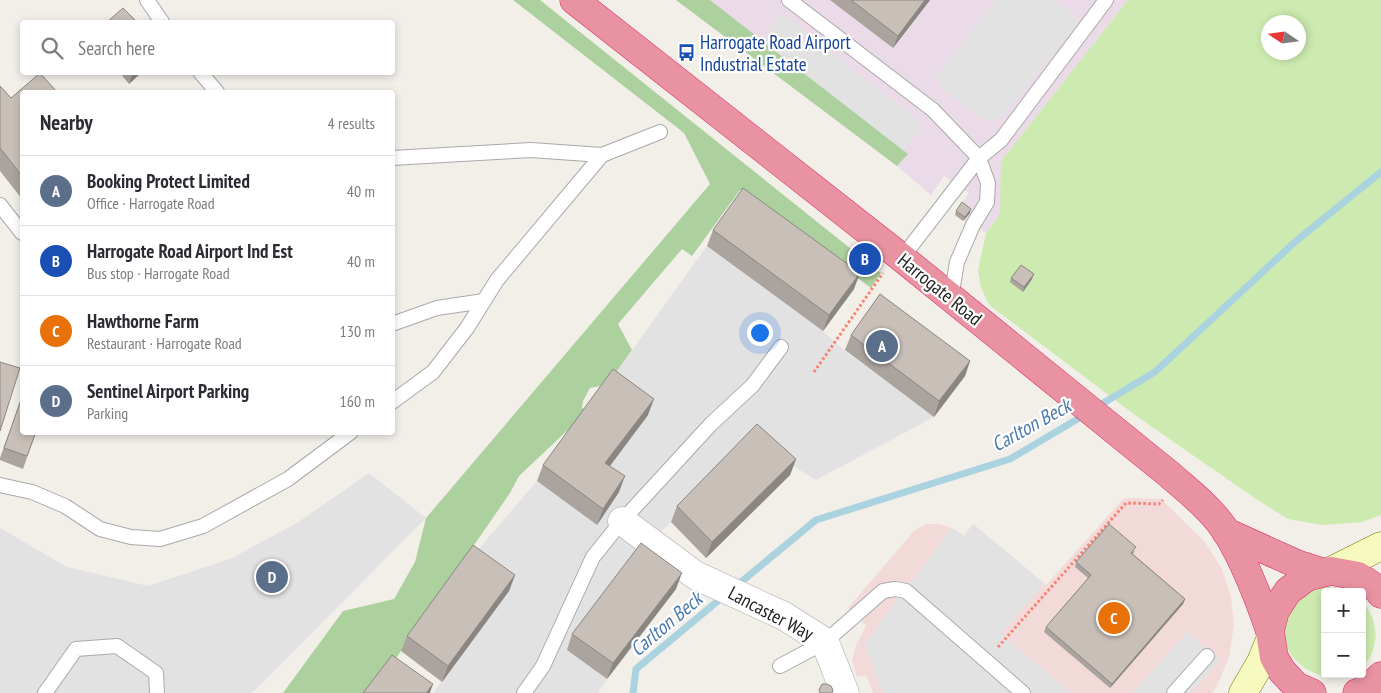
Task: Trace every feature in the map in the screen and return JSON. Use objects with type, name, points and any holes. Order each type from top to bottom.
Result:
[{"type":"highway","name":"Harrogate Road","points":[[574,0],[1159,464],[1202,504],[1226,532],[1260,602],[1270,635],[1274,657],[1282,672],[1296,686],[1312,693]]},
{"type":"highway","name":"Harrogate Road","points":[[1226,532],[1297,564],[1326,572],[1358,576],[1381,594]]},
{"type":"highway","points":[[1270,635],[1275,611],[1288,591],[1307,577],[1326,572]]},
{"type":"highway","points":[[1357,693],[1369,688],[1381,676]]},
{"type":"street","name":"Lancaster Way","points":[[622,521],[695,575],[784,616],[825,642],[845,693]]},
{"type":"street","points":[[1326,572],[1381,546]]},
{"type":"street","points":[[1243,693],[1261,662],[1270,635]]},
{"type":"lane","points":[[147,0],[161,20]]},
{"type":"lane","points":[[790,0],[933,110],[979,158],[988,183],[987,202],[973,225],[958,262],[951,298]]},
{"type":"lane","points":[[899,257],[979,158],[1001,140],[1106,0]]},
{"type":"lane","points":[[203,75],[216,90]]},
{"type":"lane","points":[[395,158],[531,150],[602,155],[660,132]]},
{"type":"lane","points":[[395,400],[433,372],[467,328],[497,280],[602,155]]},
{"type":"lane","points":[[0,205],[20,230]]},
{"type":"lane","points":[[395,323],[437,308],[484,302]]},
{"type":"lane","points":[[524,693],[543,666],[593,557],[622,521],[711,424],[753,385],[781,347]]},
{"type":"lane","points":[[0,485],[32,492],[65,506],[100,529],[131,537],[160,539],[203,526],[279,484],[347,435]]},
{"type":"lane","points":[[780,666],[825,642],[883,591],[895,589],[906,591],[1023,693]]},
{"type":"lane","points":[[45,693],[76,649],[117,646],[156,673],[157,693]]},
{"type":"lane","points":[[1174,693],[1207,656]]},
{"type":"path","points":[[814,372],[899,257]]},
{"type":"path","points":[[986,661],[1126,503],[1159,504],[1165,499]]},
{"type":"shaded area","points":[[676,0],[1128,0],[1001,161],[1001,214],[986,233],[955,215],[969,193],[944,176],[931,195],[897,166]]},
{"type":"shaded area","points":[[996,0],[1055,0],[1080,20],[1002,117],[992,121],[982,119],[940,87],[937,79],[939,73]]},
{"type":"shaded area","points":[[781,13],[923,124],[903,150],[761,40]]},
{"type":"shaded area","points":[[707,246],[823,331],[845,351],[934,417],[816,480],[751,440],[635,559],[567,650],[607,679],[598,693],[433,693],[509,591],[468,561],[537,481],[597,525],[607,385]]},
{"type":"shaded area","points":[[369,473],[426,518],[252,693],[0,693],[0,528],[67,567],[148,586],[230,559],[297,523]]},
{"type":"shaded area","points":[[1124,498],[1161,499],[1205,542],[1222,569],[1231,597],[1234,625],[1229,657],[1217,686],[1212,693],[873,693],[866,675],[857,677],[852,660],[856,645],[866,626],[848,608],[914,531],[925,524],[939,524],[952,528],[964,536],[973,524],[1046,585]]},
{"type":"shaded area","points":[[973,524],[1044,583],[1001,634],[1072,693],[883,693],[864,644],[952,528],[964,536]]},
{"type":"shaded area","points":[[1187,632],[1220,660],[1191,693],[1133,693]]},
{"type":"green space","points":[[513,0],[540,0],[881,273],[871,288],[740,190],[692,256],[682,249],[618,324],[632,350],[607,385],[590,388],[583,401],[582,408],[588,411],[519,476],[510,493],[372,693],[283,693],[343,611],[394,599],[415,562],[426,518],[710,184],[684,133]]},
{"type":"green space","points":[[676,0],[710,0],[908,154],[897,166]]},
{"type":"green space","points":[[1128,0],[1381,0],[1381,515],[1362,522],[1323,525],[1288,519],[1139,418],[989,305],[981,288],[978,270],[986,233],[1000,214],[1001,161]]},
{"type":"green space","points":[[1323,587],[1333,588],[1321,588],[1321,675],[1311,672],[1296,661],[1287,646],[1283,630],[1285,614],[1296,599],[1314,589]]},
{"type":"green space","points":[[1366,606],[1372,617],[1376,634],[1375,643],[1366,662]]},
{"type":"building","points":[[851,0],[925,0],[898,36]]},
{"type":"building","points":[[123,8],[135,20],[109,20]]},
{"type":"building","points":[[38,75],[42,75],[55,90],[20,90]]},
{"type":"building","points":[[0,86],[11,98],[20,90],[20,173],[0,148]]},
{"type":"building","points":[[743,188],[860,273],[829,315],[713,230]]},
{"type":"building","points":[[962,202],[971,209],[965,217],[956,211]]},
{"type":"building","points":[[1021,265],[1034,274],[1024,287],[1011,278]]},
{"type":"building","points":[[880,294],[970,361],[939,401],[851,335]]},
{"type":"building","points":[[0,362],[20,368],[0,431]]},
{"type":"building","points":[[613,369],[654,399],[605,463],[625,476],[603,509],[543,465]]},
{"type":"building","points":[[20,403],[20,435],[35,435],[27,456],[4,448]]},
{"type":"building","points":[[757,424],[796,459],[712,542],[677,506]]},
{"type":"building","points":[[1109,524],[1136,547],[1131,553],[1185,599],[1112,684],[1046,627],[1091,575],[1076,562]]},
{"type":"building","points":[[641,543],[682,573],[613,663],[572,634]]},
{"type":"building","points":[[473,545],[515,575],[448,666],[407,636]]},
{"type":"building","points":[[392,655],[433,684],[426,693],[363,693]]},
{"type":"building","points":[[822,684],[831,686],[832,693],[820,693],[819,690]]},
{"type":"waterway","name":"Carlton Beck","points":[[1095,408],[1155,372],[1296,241],[1381,172]]},
{"type":"waterway","name":"Carlton Beck","points":[[735,587],[816,520],[1010,459],[1086,414]]},
{"type":"waterway","name":"Carlton Beck","points":[[633,693],[636,669],[725,595]]},
{"type":"place","name":"Harrogate Road Airport Industrial Estate","points":[[686,53]]},
{"type":"place","name":"Harrogate Road Airport Ind Est","points":[[865,259]]},
{"type":"place","name":"Booking Protect Limited","points":[[882,346]]},
{"type":"place","name":"Sentinel Airport Parking","points":[[272,577]]},
{"type":"place","name":"Hawthorne Farm","points":[[1114,618]]}]
